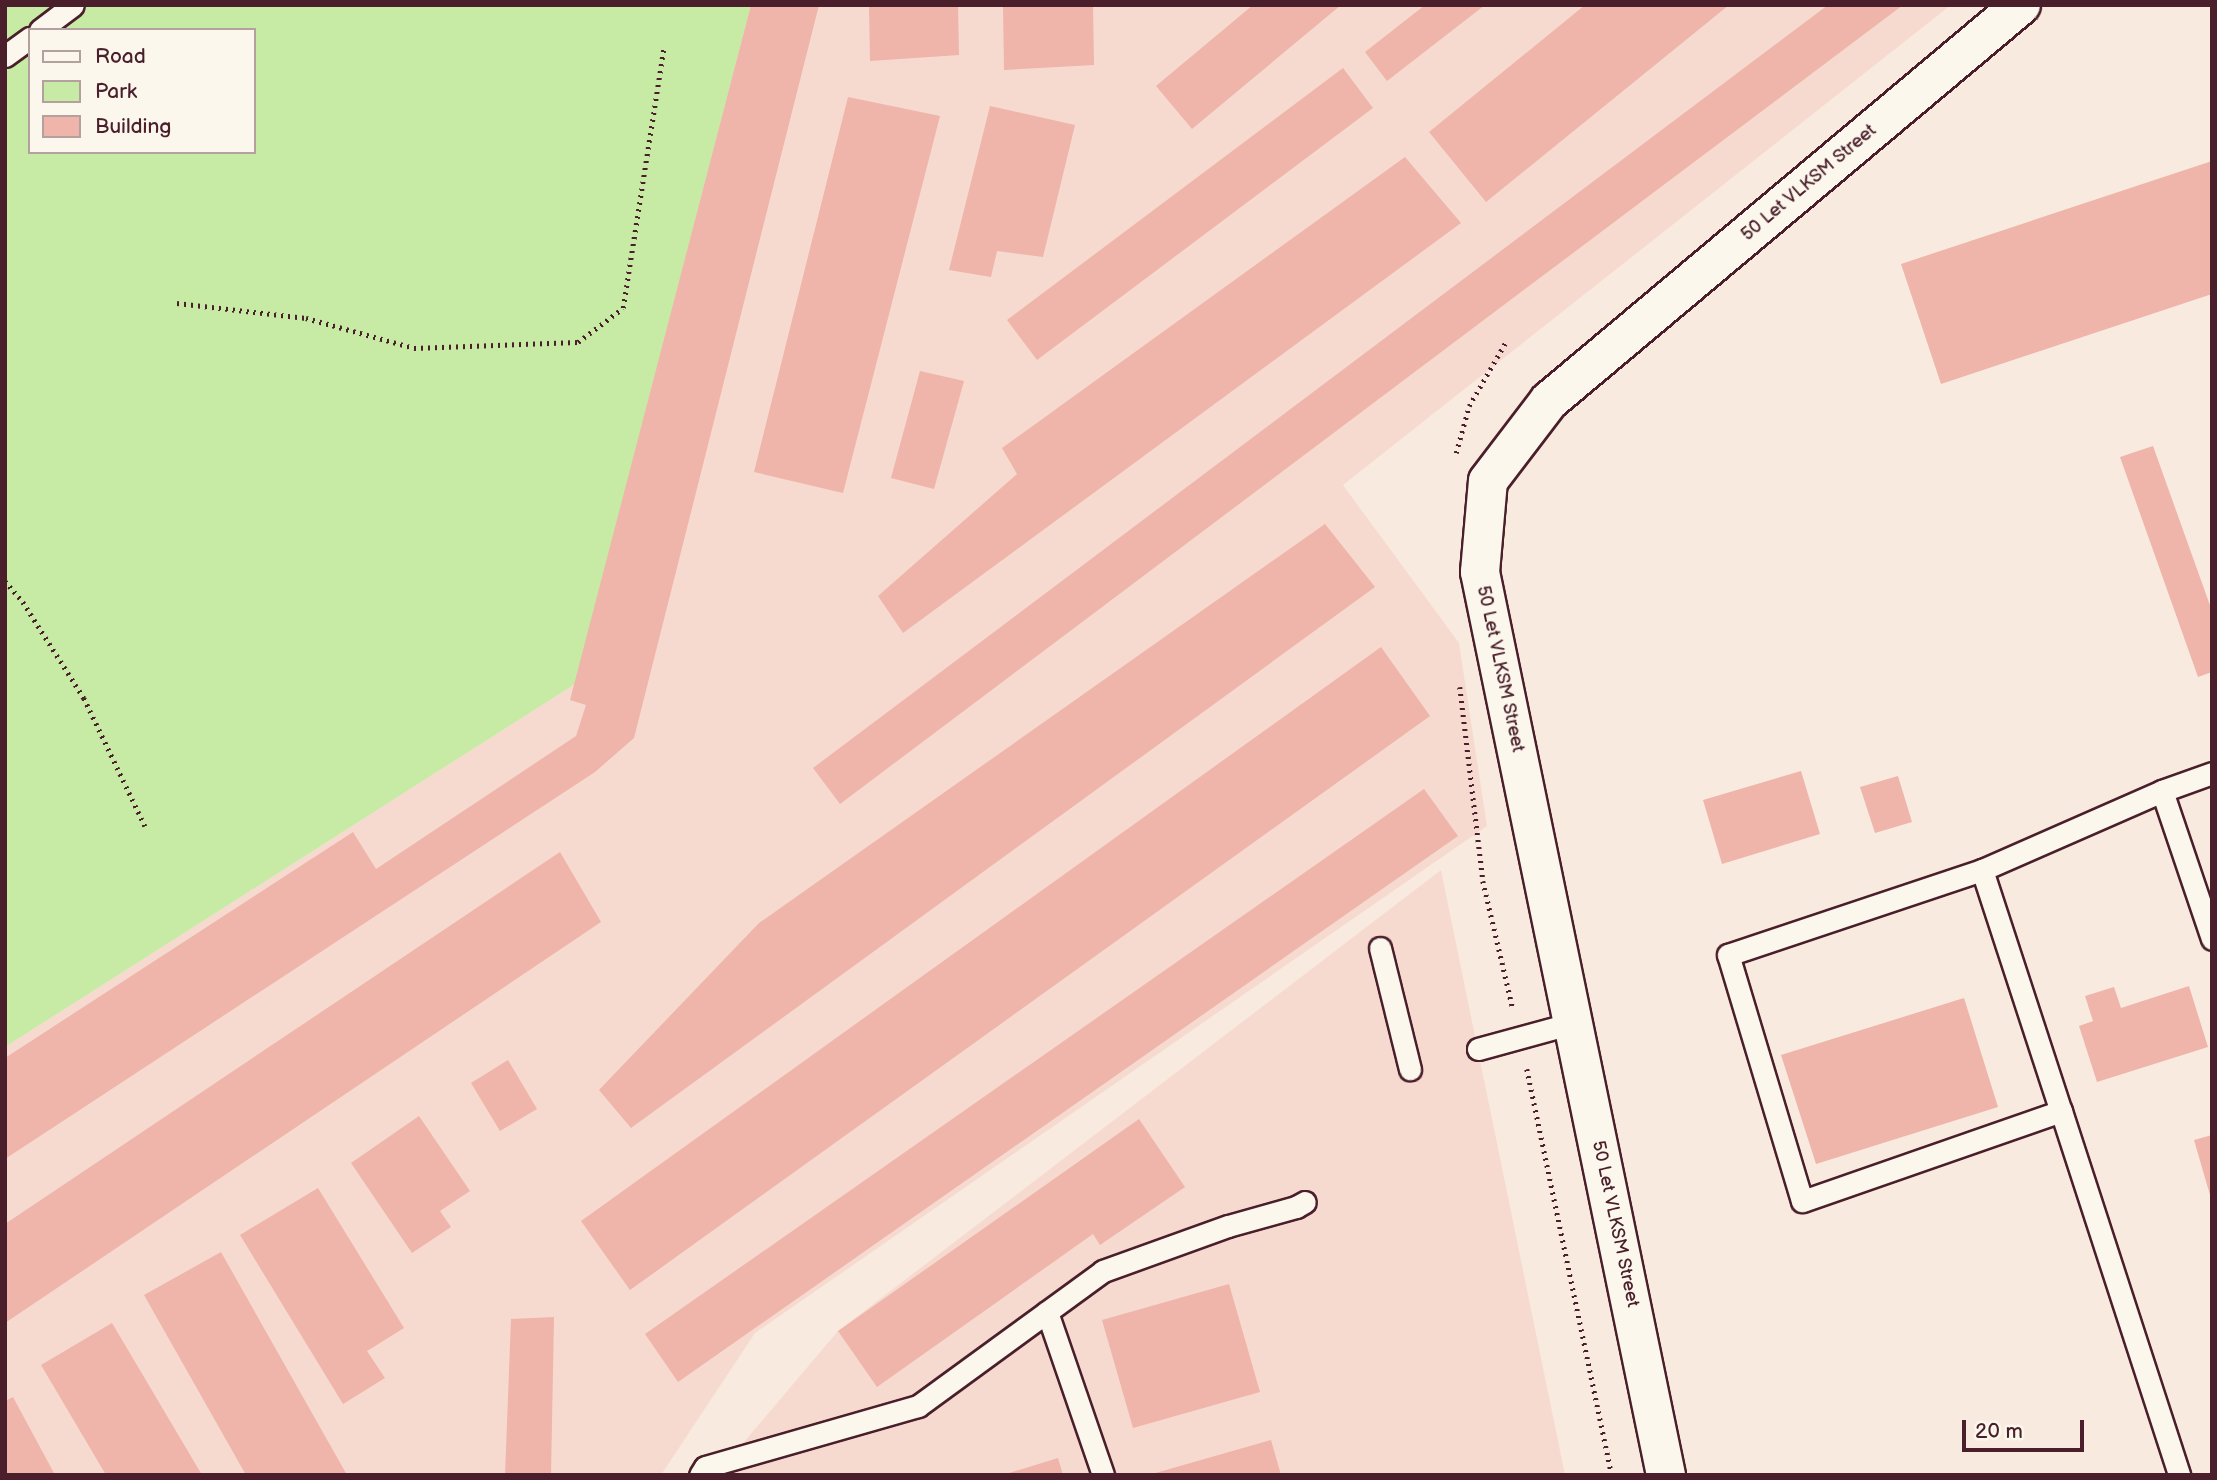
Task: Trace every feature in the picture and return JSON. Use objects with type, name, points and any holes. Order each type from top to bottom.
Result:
[{"type":"main road","name":"50 Let VLKSM Street","points":[[1667,1475],[1480,572],[1488,481],[1549,401],[2021,5]]},
{"type":"lane","points":[[43,28],[73,5]]},
{"type":"lane","points":[[5,56],[28,39]]},
{"type":"lane","points":[[2060,1111],[1802,1200],[1728,954],[1982,870],[2162,791],[2212,773]]},
{"type":"lane","points":[[2162,791],[2212,939]]},
{"type":"lane","points":[[1982,870],[2179,1475]]},
{"type":"lane","points":[[1380,948],[1409,1069]]},
{"type":"lane","points":[[1478,1049],[1573,1023]]},
{"type":"lane","points":[[700,1475],[705,1467],[918,1406],[1103,1271],[1228,1226],[1296,1208],[1305,1202]]},
{"type":"lane","points":[[1047,1312],[1103,1475]]},
{"type":"path","points":[[177,303],[306,318],[414,348],[578,342],[623,308],[664,46]]},
{"type":"path","points":[[5,581],[23,602],[84,698],[145,826]]},
{"type":"shaded area","points":[[751,5],[1951,5],[1343,485],[1459,643],[1487,826],[755,1333],[661,1475],[5,1475],[5,1047],[575,684]]},
{"type":"shaded area","points":[[1441,870],[1565,1475],[716,1475],[838,1331]]},
{"type":"green space","points":[[5,5],[751,5],[575,684],[5,1047]]},
{"type":"building","points":[[751,5],[819,5],[634,738],[595,772],[5,1159],[5,1058],[353,832],[376,869],[576,736],[586,705],[570,700]]},
{"type":"building","points":[[869,5],[958,5],[959,55],[870,61]]},
{"type":"building","points":[[1003,5],[1093,5],[1094,65],[1004,70]]},
{"type":"building","points":[[1253,5],[1341,5],[1192,129],[1156,86]]},
{"type":"building","points":[[1425,5],[1485,5],[1387,81],[1365,52]]},
{"type":"building","points":[[1585,5],[1729,5],[1486,202],[1429,132]]},
{"type":"building","points":[[1828,5],[1903,5],[840,804],[813,768]]},
{"type":"building","points":[[1343,68],[1373,108],[1037,360],[1007,320]]},
{"type":"building","points":[[848,97],[940,116],[843,493],[754,472]]},
{"type":"building","points":[[990,106],[1075,125],[1043,257],[997,251],[991,277],[949,270]]},
{"type":"building","points":[[1405,157],[1461,223],[903,633],[878,596],[1017,474],[1002,448]]},
{"type":"building","points":[[2212,161],[2212,294],[1941,384],[1901,264]]},
{"type":"building","points":[[920,371],[964,381],[934,489],[891,478]]},
{"type":"building","points":[[2153,446],[2212,611],[2212,672],[2198,677],[2120,457]]},
{"type":"building","points":[[1325,524],[1375,587],[631,1128],[599,1090],[759,923]]},
{"type":"building","points":[[1381,647],[1430,716],[630,1290],[581,1221]]},
{"type":"building","points":[[1801,771],[1820,834],[1722,864],[1703,800]]},
{"type":"building","points":[[1898,776],[1912,822],[1875,833],[1860,787]]},
{"type":"building","points":[[1424,789],[1458,836],[678,1382],[645,1334]]},
{"type":"building","points":[[560,852],[601,922],[5,1323],[5,1224]]},
{"type":"building","points":[[2189,986],[2208,1047],[2097,1082],[2079,1026],[2093,1021],[2085,996],[2114,987],[2121,1008]]},
{"type":"building","points":[[1964,998],[1998,1107],[1816,1164],[1781,1055]]},
{"type":"building","points":[[508,1060],[537,1109],[500,1131],[471,1083]]},
{"type":"building","points":[[419,1116],[470,1191],[440,1211],[451,1227],[412,1253],[351,1163]]},
{"type":"building","points":[[1139,1119],[1185,1187],[1100,1245],[1093,1234],[877,1387],[838,1331]]},
{"type":"building","points":[[2212,1135],[2212,1194],[2210,1195],[2194,1140]]},
{"type":"building","points":[[318,1188],[404,1328],[367,1351],[385,1378],[343,1404],[240,1235]]},
{"type":"building","points":[[221,1252],[347,1475],[246,1475],[144,1295]]},
{"type":"building","points":[[1229,1284],[1260,1392],[1133,1428],[1102,1320]]},
{"type":"building","points":[[554,1317],[551,1475],[505,1475],[511,1319]]},
{"type":"building","points":[[112,1323],[202,1475],[106,1475],[41,1365]]},
{"type":"building","points":[[13,1397],[55,1475],[5,1475],[5,1401]]},
{"type":"building","points":[[1271,1440],[1281,1475],[1152,1475],[1152,1474]]},
{"type":"building","points":[[1058,1458],[1063,1475],[1006,1475],[1006,1474]]}]
